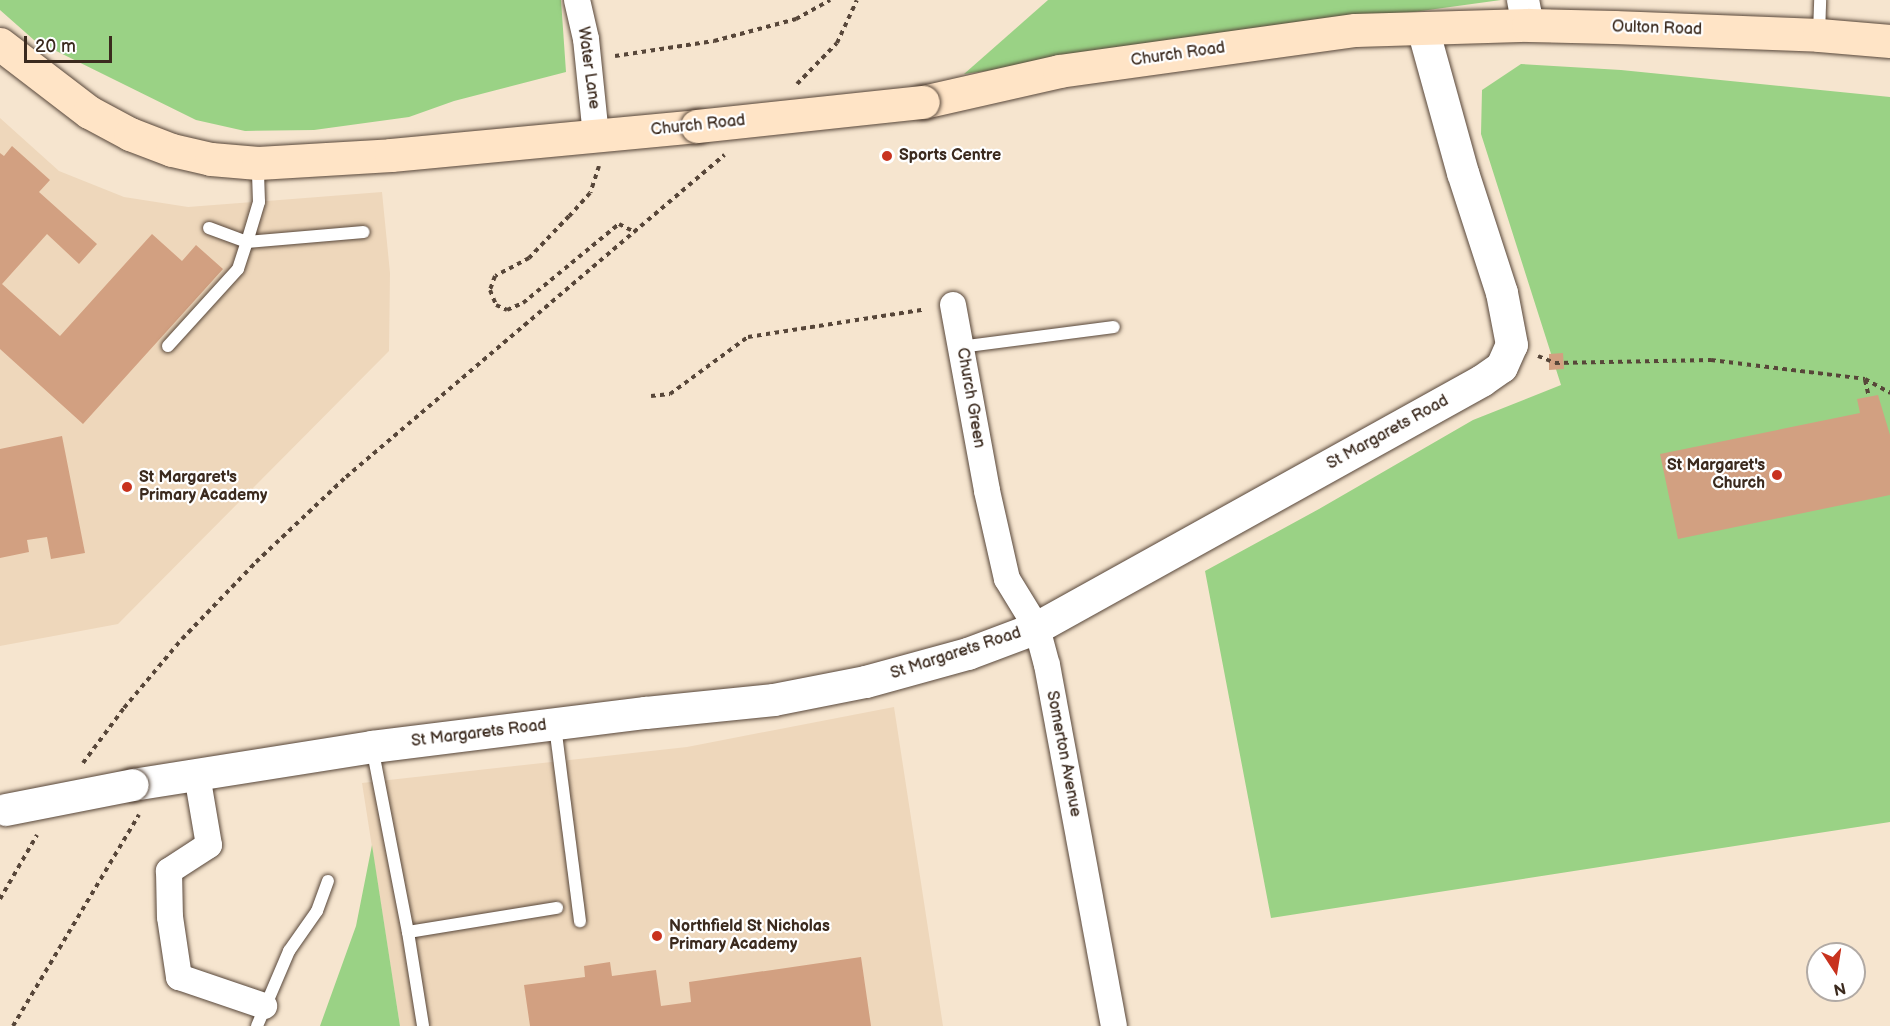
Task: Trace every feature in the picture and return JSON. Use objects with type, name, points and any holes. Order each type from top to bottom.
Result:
[{"type":"main road","name":"Oulton Road","points":[[1423,29],[1526,13],[1890,41]]},
{"type":"main road","name":"Church Road","points":[[0,44],[89,112],[130,134],[182,152],[211,159],[258,163],[391,155],[923,102],[1059,71],[1355,30],[1423,29]]},
{"type":"street","name":"Water Lane","points":[[577,0],[588,60],[596,136]]},
{"type":"street","points":[[1423,29],[1463,172],[1502,293],[1512,345]]},
{"type":"street","name":"Church Green","points":[[953,305],[987,491]]},
{"type":"street","name":"St Margarets Road","points":[[3,811],[146,783],[372,747],[774,700],[866,682],[968,654],[1037,628],[1482,381],[1502,367],[1512,345]]},
{"type":"street","name":"Somerton Avenue","points":[[987,491],[1007,579],[1037,628],[1047,666],[1114,1026]]},
{"type":"street","points":[[197,775],[209,845],[169,871],[170,917],[179,977],[260,1016]]},
{"type":"lane","points":[[1819,35],[1820,0]]},
{"type":"lane","points":[[168,346],[238,269],[259,202],[258,163]]},
{"type":"lane","points":[[210,228],[247,242],[364,232]]},
{"type":"lane","points":[[960,347],[1114,327]]},
{"type":"lane","points":[[555,725],[580,921]]},
{"type":"lane","points":[[372,747],[408,932],[423,1026]]},
{"type":"lane","points":[[260,1016],[289,951],[317,911],[328,881]]},
{"type":"lane","points":[[408,932],[557,908]]},
{"type":"path","points":[[588,60],[714,41],[796,19],[830,0]]},
{"type":"path","points":[[796,85],[837,44],[857,0]]},
{"type":"path","points":[[596,136],[599,171],[590,193],[529,258],[495,276],[490,290],[496,305],[507,310],[523,303],[619,224],[636,232]]},
{"type":"path","points":[[82,765],[124,708],[182,639],[256,561],[346,477],[730,150]]},
{"type":"path","points":[[651,396],[670,394],[748,337],[953,305]]},
{"type":"path","points":[[1512,345],[1555,363],[1711,360],[1865,379],[1890,393]]},
{"type":"path","points":[[1865,379],[1869,397]]},
{"type":"path","points":[[13,1026],[146,783]]},
{"type":"path","points":[[0,899],[39,833]]},
{"type":"shaded area","name":"St Margaret's Primary Academy","points":[[0,118],[59,171],[124,197],[188,207],[382,192],[390,273],[389,351],[118,624],[0,646]]},
{"type":"shaded area","name":"Northfield St Nicholas Primary Academy","points":[[894,707],[943,1026],[400,1026],[362,783],[687,747]]},
{"type":"green space","points":[[0,0],[561,0],[566,72],[454,101],[409,117],[314,130],[245,131],[196,120],[34,40],[0,10]]},
{"type":"green space","points":[[1048,0],[1501,0],[964,74]]},
{"type":"green space","points":[[1521,64],[1621,70],[1890,97],[1890,822],[1271,918],[1205,571],[1319,509],[1473,420],[1561,385],[1481,134],[1482,90]]},
{"type":"green space","points":[[372,845],[400,1026],[320,1026],[356,926]]},
{"type":"building","points":[[12,146],[50,180],[39,192],[97,244],[79,264],[47,234],[2,284],[60,336],[152,234],[182,261],[196,245],[223,269],[83,424],[0,349],[0,153],[4,156]]},
{"type":"building","points":[[1563,353],[1564,369],[1549,370],[1549,354]]},
{"type":"building","name":"St Margaret's Church","points":[[1878,395],[1890,435],[1890,495],[1678,539],[1660,454],[1860,413],[1857,399]]},
{"type":"building","points":[[62,436],[85,553],[51,559],[47,537],[27,540],[29,552],[0,558],[0,449]]},
{"type":"building","points":[[861,957],[871,1026],[530,1026],[524,985],[585,977],[584,966],[610,962],[612,976],[656,970],[661,1006],[691,1002],[689,982]]},
{"type":"place","name":"Sports Centre","points":[[887,156]]},
{"type":"place","name":"St Margaret's Church","points":[[1777,475]]},
{"type":"place","name":"St Margaret's Primary Academy","points":[[127,487]]},
{"type":"place","name":"Northfield St Nicholas Primary Academy","points":[[657,936]]}]
